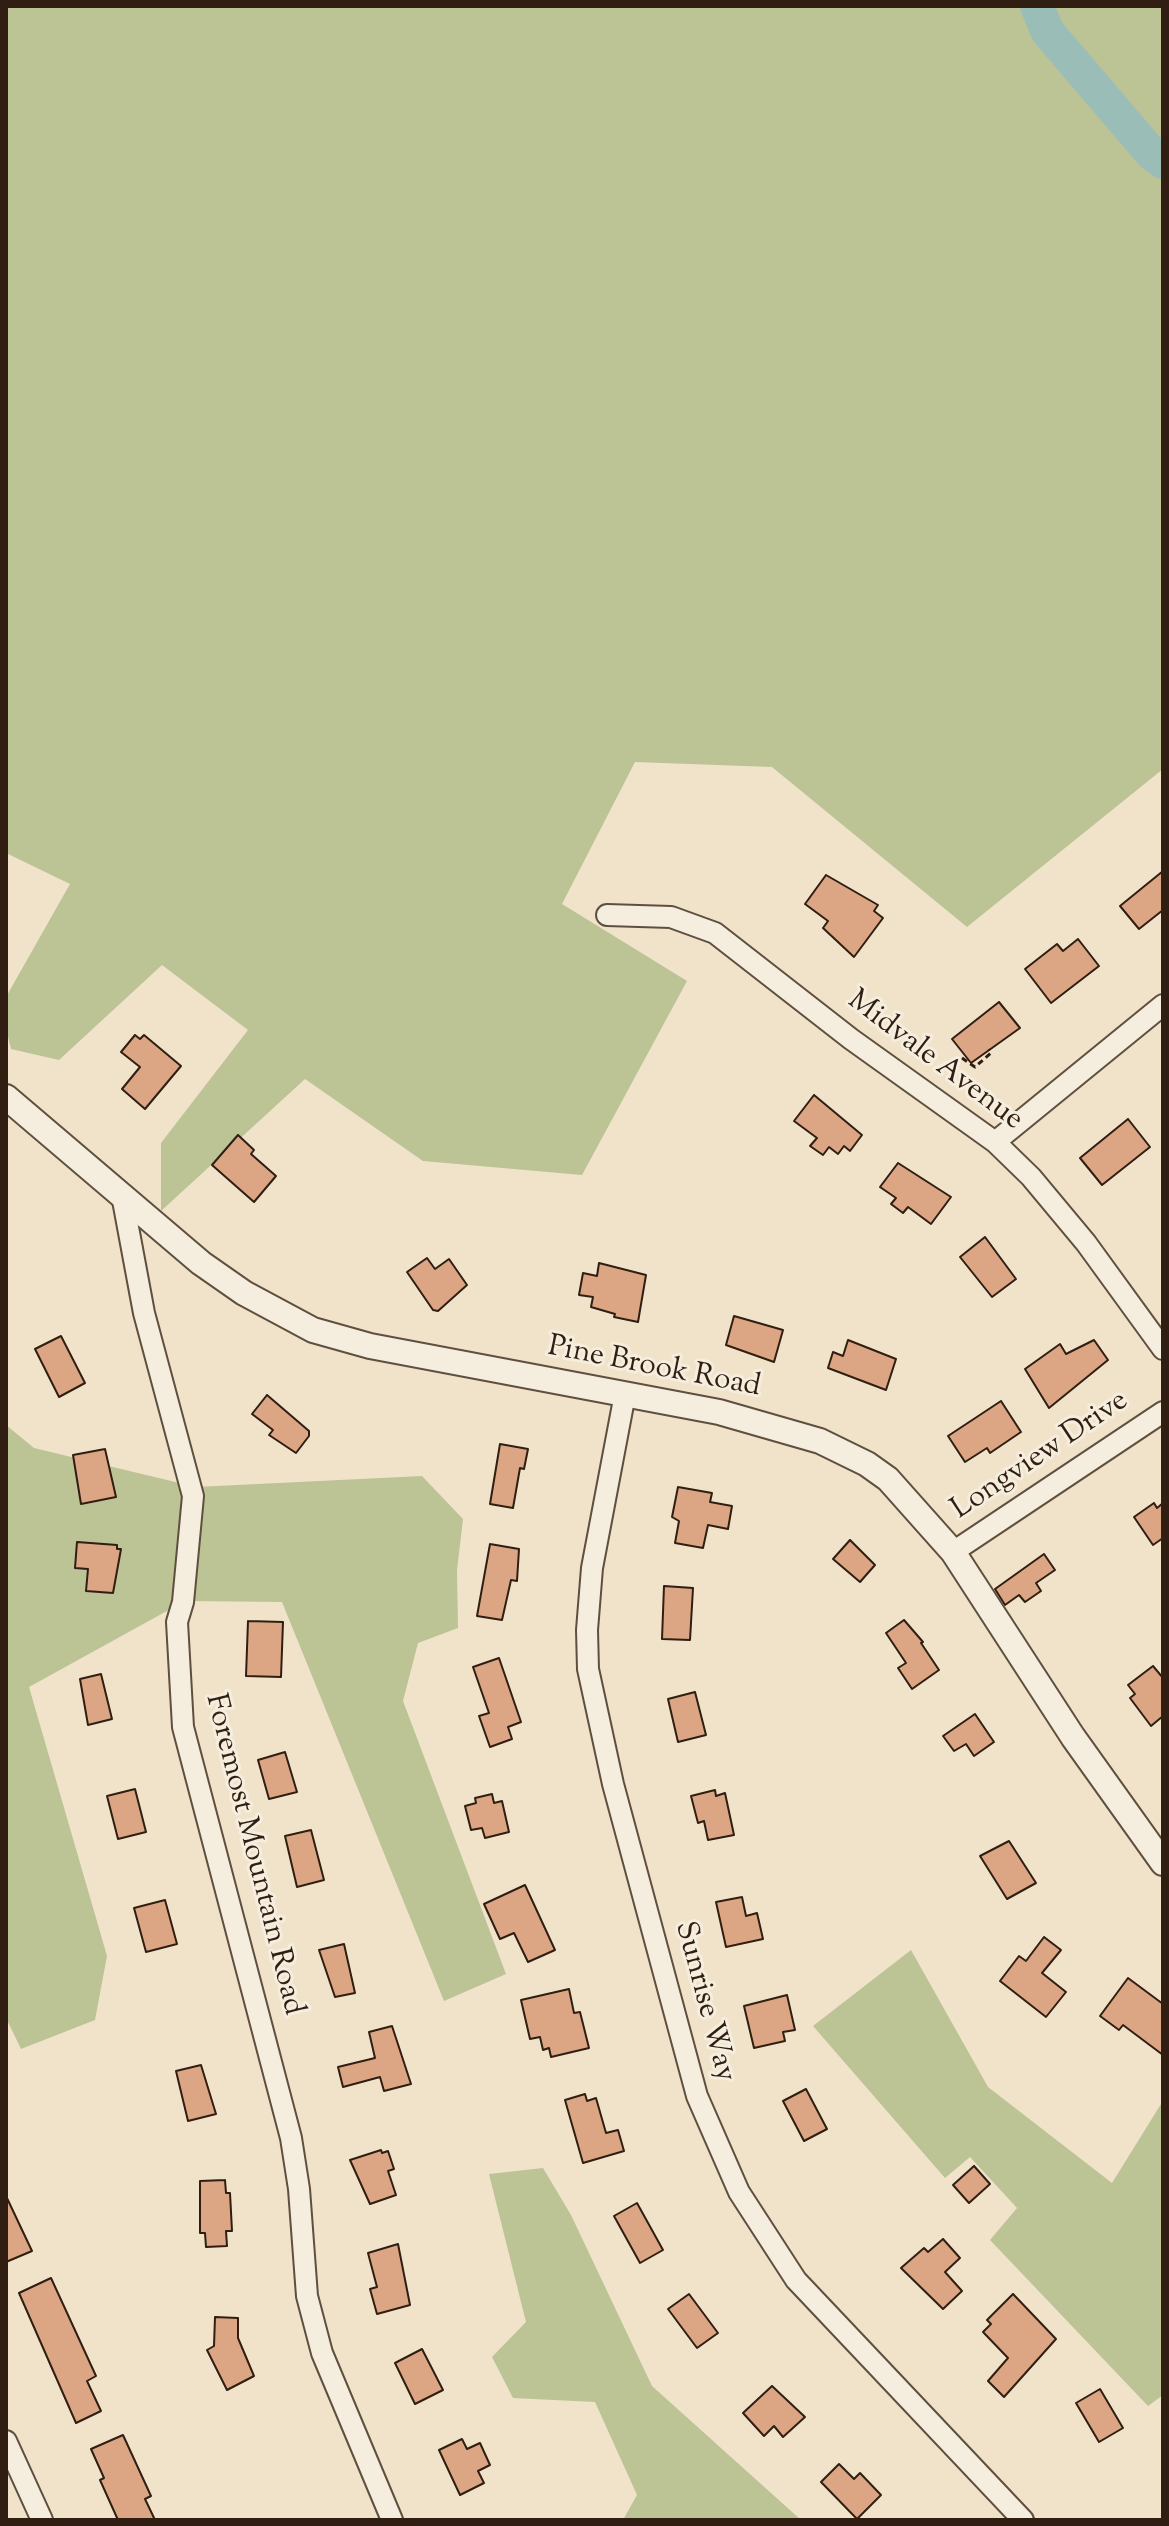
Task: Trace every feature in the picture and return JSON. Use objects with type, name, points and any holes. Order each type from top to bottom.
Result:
[{"type":"street","name":"Midvale Avenue","points":[[607,915],[671,917],[715,933],[851,1039],[995,1142],[1031,1177],[1079,1235],[1163,1349]]},
{"type":"street","points":[[995,1142],[1163,1005]]},
{"type":"street","name":"Pine Brook Road","points":[[6,1097],[233,1286],[313,1330],[370,1346],[745,1418],[844,1451],[888,1479],[953,1552],[1073,1737],[1163,1863]]},
{"type":"street","name":"Foremost Mountain Road","points":[[122,1195],[144,1313],[182,1443],[193,1496],[176,1649],[183,1727],[291,2138],[299,2189],[307,2296],[322,2353],[392,2520]]},
{"type":"street","name":"Sunrise Way","points":[[625,1394],[592,1568],[587,1630],[588,1669],[613,1784],[697,2096],[739,2192],[796,2280],[1023,2520]]},
{"type":"street","name":"Longview Drive","points":[[953,1552],[1163,1412]]},
{"type":"street","points":[[6,2441],[42,2520]]},
{"type":"path","points":[[962,1058],[975,1067],[991,1053],[989,1049]]},
{"type":"green space","points":[[6,6],[1163,6],[1163,769],[967,927],[772,767],[635,762],[562,904],[687,981],[582,1175],[423,1161],[305,1079],[161,1211],[161,1143],[248,1030],[162,965],[59,1060],[11,1049],[6,1028],[6,997],[70,884],[6,853]]},
{"type":"green space","points":[[6,1425],[34,1448],[196,1487],[422,1476],[463,1519],[457,1570],[458,1628],[418,1643],[403,1701],[506,1974],[444,2001],[282,1602],[185,1601],[29,1687],[107,1956],[95,2020],[21,2049],[6,2018]]},
{"type":"green space","points":[[911,1950],[988,2087],[1112,2183],[1161,2104],[1163,2106],[1163,2395],[1148,2406],[990,2240],[1017,2208],[970,2157],[945,2178],[813,2026]]},
{"type":"green space","points":[[543,2168],[571,2215],[652,2386],[801,2520],[623,2520],[637,2495],[595,2402],[513,2398],[492,2357],[526,2322],[489,2174]]},
{"type":"building","points":[[1163,871],[1163,910],[1139,929],[1120,906]]},
{"type":"building","points":[[826,875],[878,905],[874,911],[883,918],[854,957],[823,928],[828,921],[805,904]]},
{"type":"building","points":[[1078,939],[1099,966],[1051,1003],[1025,969],[1057,944],[1063,951]]},
{"type":"building","points":[[999,1002],[1020,1028],[971,1063],[952,1039]]},
{"type":"building","points":[[135,1035],[140,1039],[144,1035],[181,1066],[145,1109],[122,1089],[140,1067],[121,1052]]},
{"type":"building","points":[[814,1095],[862,1135],[850,1151],[844,1146],[838,1154],[829,1147],[823,1155],[810,1146],[817,1138],[794,1121]]},
{"type":"building","points":[[1128,1119],[1150,1147],[1102,1185],[1080,1158]]},
{"type":"building","points":[[238,1135],[254,1150],[251,1154],[276,1176],[254,1202],[212,1165]]},
{"type":"building","points":[[898,1163],[951,1197],[931,1224],[908,1207],[903,1213],[891,1204],[896,1198],[880,1187]]},
{"type":"building","points":[[985,1237],[1016,1279],[992,1297],[960,1257]]},
{"type":"building","points":[[427,1258],[435,1269],[449,1259],[467,1285],[438,1311],[433,1310],[407,1272]]},
{"type":"building","points":[[599,1263],[646,1275],[638,1322],[614,1317],[615,1314],[591,1307],[593,1297],[579,1295],[583,1273],[597,1276]]},
{"type":"building","points":[[734,1316],[783,1330],[774,1362],[726,1345]]},
{"type":"building","points":[[61,1336],[85,1383],[59,1397],[35,1349]]},
{"type":"building","points":[[848,1340],[896,1359],[886,1390],[828,1368],[833,1352],[843,1356]]},
{"type":"building","points":[[1094,1340],[1108,1360],[1049,1408],[1025,1369],[1060,1344],[1066,1354]]},
{"type":"building","points":[[267,1395],[309,1431],[309,1436],[296,1453],[269,1435],[273,1430],[252,1414]]},
{"type":"building","points":[[1001,1401],[1021,1432],[990,1453],[987,1448],[965,1462],[948,1436]]},
{"type":"building","points":[[500,1444],[528,1449],[524,1469],[520,1468],[513,1508],[490,1504]]},
{"type":"building","points":[[105,1449],[116,1497],[81,1504],[73,1455]]},
{"type":"building","points":[[678,1487],[712,1493],[710,1502],[732,1506],[728,1529],[708,1525],[703,1548],[675,1543],[679,1521],[672,1517]]},
{"type":"building","points":[[1154,1503],[1157,1508],[1163,1503],[1163,1538],[1153,1545],[1134,1517]]},
{"type":"building","points":[[850,1540],[875,1565],[860,1582],[833,1559]]},
{"type":"building","points":[[77,1542],[117,1545],[117,1549],[121,1549],[113,1593],[86,1591],[88,1569],[75,1568]]},
{"type":"building","points":[[490,1544],[519,1549],[517,1581],[511,1580],[502,1620],[477,1616]]},
{"type":"building","points":[[1044,1554],[1055,1570],[1036,1583],[1041,1591],[1025,1602],[1019,1595],[1005,1605],[995,1589]]},
{"type":"building","points":[[664,1586],[693,1588],[690,1640],[662,1639]]},
{"type":"building","points":[[904,1620],[923,1642],[939,1670],[912,1689],[898,1668],[906,1663],[886,1633]]},
{"type":"building","points":[[248,1621],[283,1622],[281,1677],[246,1676]]},
{"type":"building","points":[[499,1658],[521,1722],[508,1727],[512,1739],[490,1747],[479,1716],[489,1713],[473,1667]]},
{"type":"building","points":[[1153,1666],[1163,1678],[1163,1716],[1151,1726],[1130,1698],[1135,1694],[1128,1685]]},
{"type":"building","points":[[101,1674],[112,1719],[88,1725],[80,1679]]},
{"type":"building","points":[[695,1692],[706,1735],[678,1742],[668,1699]]},
{"type":"building","points":[[975,1714],[994,1742],[974,1756],[966,1744],[954,1751],[943,1736]]},
{"type":"building","points":[[285,1752],[297,1792],[269,1799],[258,1760]]},
{"type":"building","points":[[135,1789],[146,1832],[118,1839],[107,1796]]},
{"type":"building","points":[[715,1790],[716,1796],[725,1793],[734,1835],[708,1840],[704,1821],[698,1823],[691,1796]]},
{"type":"building","points":[[492,1794],[494,1803],[502,1801],[509,1832],[485,1838],[482,1828],[471,1830],[465,1806],[476,1803],[475,1798]]},
{"type":"building","points":[[311,1830],[324,1880],[297,1887],[285,1836]]},
{"type":"building","points":[[1009,1841],[1036,1883],[1007,1899],[980,1856]]},
{"type":"building","points":[[525,1885],[555,1950],[528,1962],[514,1933],[500,1939],[484,1904]]},
{"type":"building","points":[[742,1897],[746,1916],[757,1913],[763,1939],[726,1947],[716,1902]]},
{"type":"building","points":[[165,1900],[177,1944],[146,1952],[134,1908]]},
{"type":"building","points":[[1044,1937],[1061,1950],[1042,1973],[1066,1992],[1046,2017],[1000,1981],[1019,1956],[1026,1961]]},
{"type":"building","points":[[344,1944],[355,1993],[335,1997],[319,1950]]},
{"type":"building","points":[[1128,1978],[1163,2004],[1163,2055],[1123,2025],[1119,2030],[1100,2016]]},
{"type":"building","points":[[569,1989],[574,2013],[580,2012],[589,2048],[551,2057],[549,2048],[543,2050],[540,2037],[530,2039],[521,2000]]},
{"type":"building","points":[[787,1995],[795,2030],[783,2032],[785,2041],[754,2048],[744,2006]]},
{"type":"building","points":[[392,2026],[411,2084],[384,2091],[380,2077],[343,2087],[338,2067],[375,2058],[369,2032]]},
{"type":"building","points":[[201,2065],[216,2114],[188,2121],[176,2071]]},
{"type":"building","points":[[806,2089],[827,2129],[804,2141],[783,2101]]},
{"type":"building","points":[[585,2094],[587,2101],[596,2098],[606,2133],[618,2130],[624,2151],[583,2163],[565,2100]]},
{"type":"building","points":[[381,2150],[382,2153],[388,2151],[394,2169],[388,2171],[396,2195],[370,2204],[350,2160]]},
{"type":"building","points":[[974,2166],[990,2184],[969,2203],[953,2185]]},
{"type":"building","points":[[225,2180],[226,2193],[230,2193],[232,2231],[226,2231],[227,2246],[206,2247],[205,2233],[200,2233],[200,2181]]},
{"type":"building","points":[[6,2196],[32,2251],[6,2262]]},
{"type":"building","points":[[637,2203],[663,2250],[640,2263],[614,2216]]},
{"type":"building","points":[[943,2239],[960,2258],[945,2272],[962,2291],[943,2309],[901,2268],[924,2248],[928,2252]]},
{"type":"building","points":[[398,2244],[410,2305],[377,2314],[370,2289],[377,2287],[368,2253]]},
{"type":"building","points":[[51,2278],[96,2376],[87,2381],[101,2411],[76,2423],[19,2293]]},
{"type":"building","points":[[689,2294],[718,2333],[697,2348],[668,2309]]},
{"type":"building","points":[[1013,2294],[1056,2339],[1004,2397],[988,2381],[1008,2358],[983,2332],[991,2324],[987,2320]]},
{"type":"building","points":[[215,2317],[238,2318],[238,2338],[254,2376],[227,2390],[207,2350],[214,2346]]},
{"type":"building","points":[[422,2349],[443,2390],[415,2404],[395,2363]]},
{"type":"building","points":[[772,2386],[805,2417],[783,2437],[774,2426],[764,2436],[743,2413]]},
{"type":"building","points":[[1100,2389],[1123,2428],[1099,2442],[1076,2403]]},
{"type":"building","points":[[123,2435],[151,2496],[145,2499],[155,2520],[118,2520],[100,2480],[104,2478],[91,2449]]},
{"type":"building","points":[[462,2439],[467,2449],[480,2443],[490,2465],[478,2471],[484,2483],[460,2495],[439,2450]]},
{"type":"building","points":[[839,2464],[854,2479],[860,2473],[881,2495],[857,2519],[821,2482]]},
{"type":"waterway","points":[[1037,6],[1047,31],[1152,154],[1163,162]]}]
